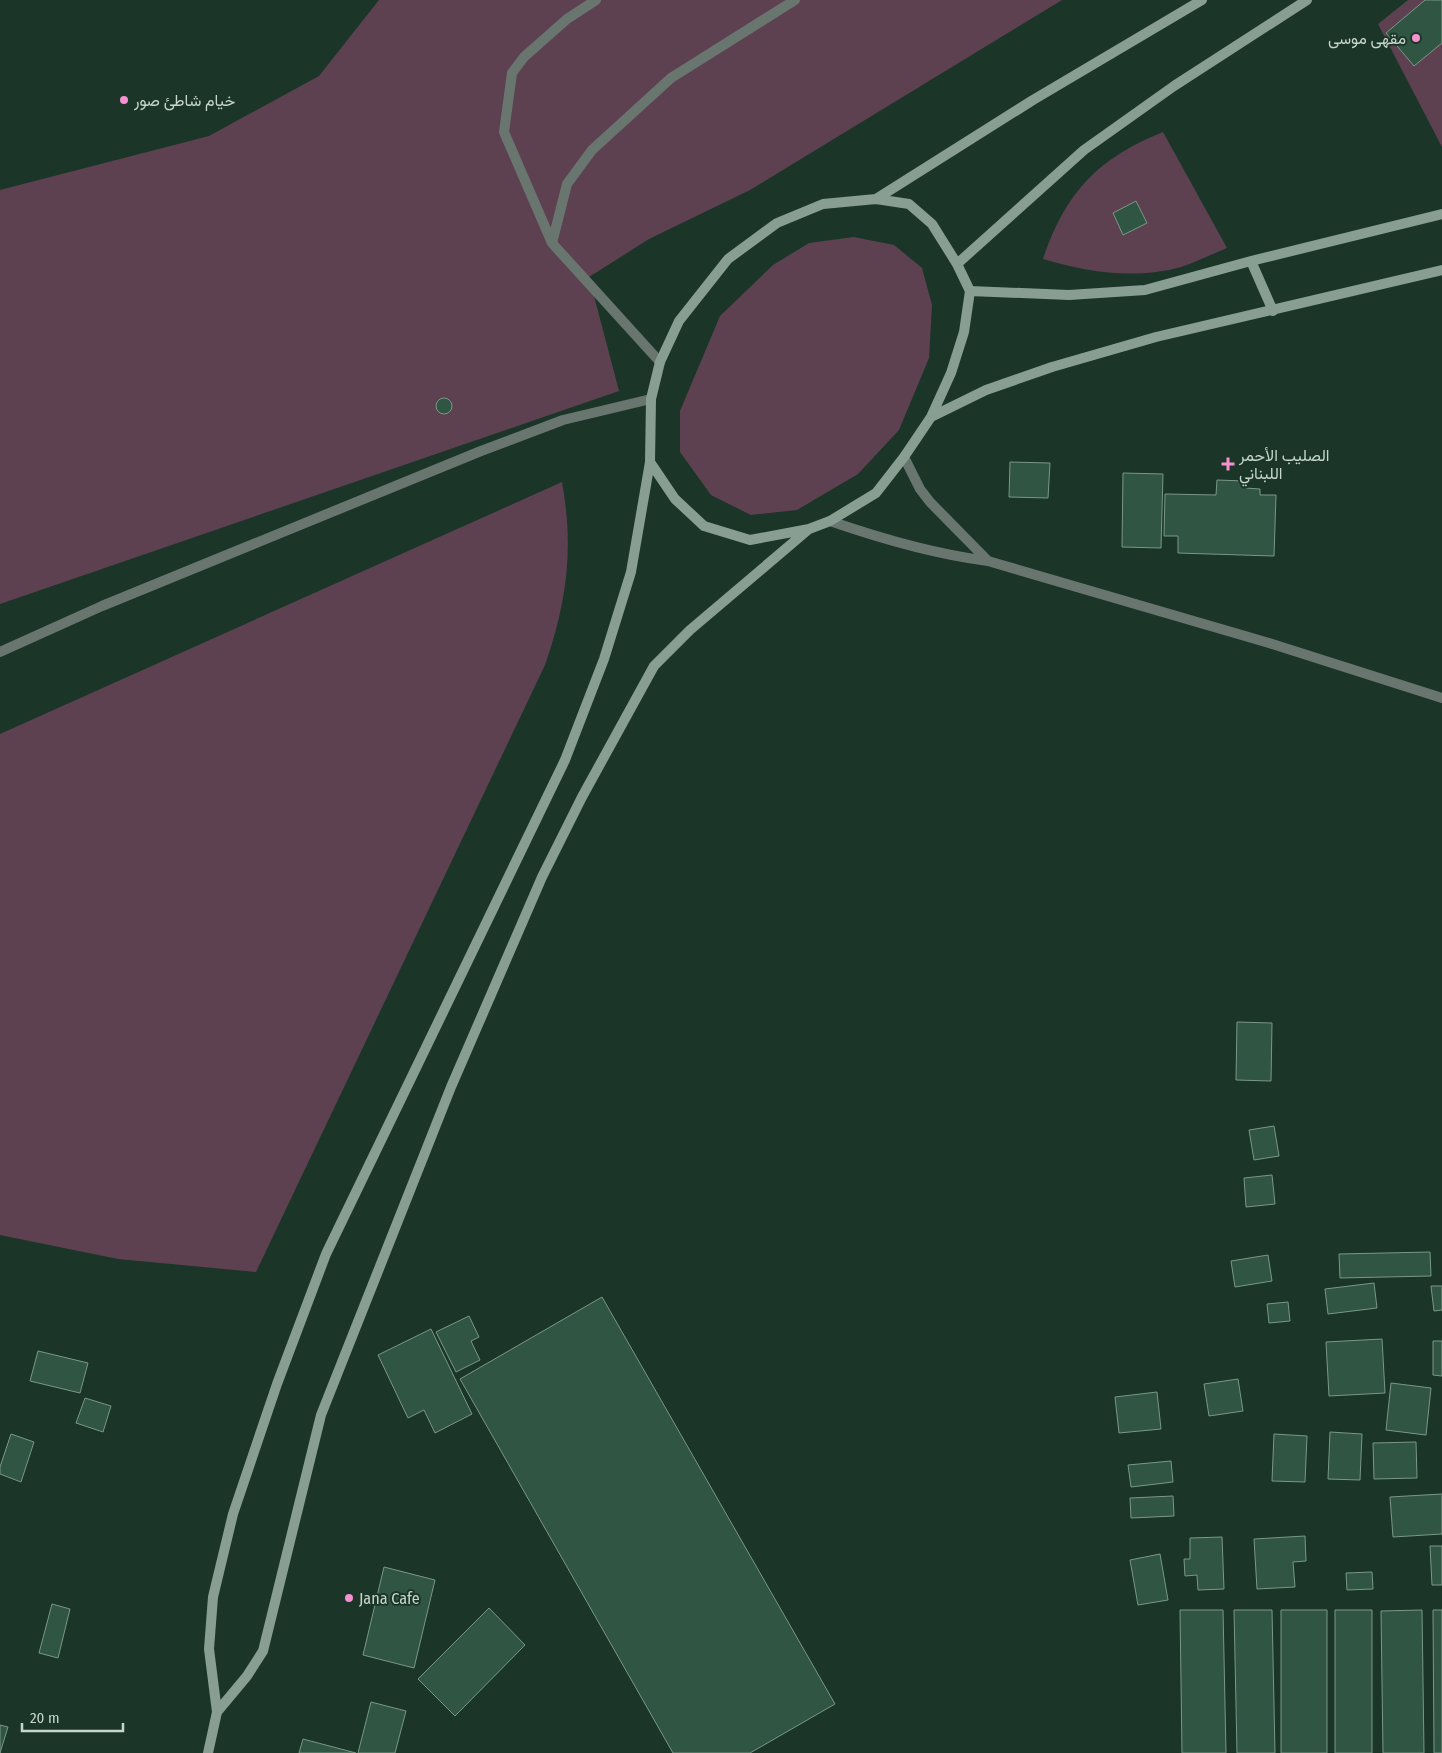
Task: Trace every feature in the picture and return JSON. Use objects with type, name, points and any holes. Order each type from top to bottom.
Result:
[{"type":"main road","points":[[876,199],[1032,100],[1202,0]]},
{"type":"main road","points":[[957,264],[1084,150],[1174,86],[1306,0]]},
{"type":"main road","points":[[208,1753],[218,1712],[209,1649],[213,1597],[233,1514],[277,1384],[326,1254],[564,760],[604,659],[631,572],[650,462],[651,399],[660,362],[679,321],[728,259],[777,223],[823,204],[876,199],[909,204],[932,224],[957,264],[970,291],[964,332],[951,372],[931,417],[904,457],[876,493],[830,521],[809,529],[750,540],[704,526],[675,499],[650,462]]},
{"type":"main road","points":[[970,291],[1069,295],[1145,290],[1251,261],[1442,214]]},
{"type":"main road","points":[[1251,261],[1273,311]]},
{"type":"main road","points":[[931,417],[986,390],[1156,337],[1442,270]]},
{"type":"main road","points":[[218,1712],[247,1676],[263,1651],[320,1415],[451,1087],[504,962],[577,806],[654,666],[690,630],[809,529]]},
{"type":"street","points":[[596,0],[567,19],[524,57],[512,73],[504,132],[552,243],[660,362]]},
{"type":"street","points":[[552,243],[567,184],[592,150],[671,78],[796,0]]},
{"type":"street","points":[[0,652],[102,606],[481,451],[563,420],[651,399]]},
{"type":"street","points":[[904,457],[920,489],[930,502],[988,561]]},
{"type":"street","points":[[830,521],[894,542],[956,557],[988,561],[1269,643],[1442,698]]},
{"type":"shaded area","points":[[379,0],[1062,0],[750,190],[649,239],[589,277],[619,391],[0,604],[0,190],[209,136],[319,76]]},
{"type":"shaded area","points":[[1408,0],[1442,0],[1442,147],[1378,24]]},
{"type":"shaded area","points":[[1163,132],[1227,248],[1181,267],[1146,273],[1129,274],[1094,271],[1043,259],[1062,215],[1073,197],[1087,180],[1102,166],[1120,154],[1140,142]]},
{"type":"shaded area","points":[[854,237],[894,245],[922,268],[932,305],[929,358],[899,430],[858,474],[797,510],[751,515],[711,495],[680,452],[680,411],[720,316],[773,265],[809,243]]},
{"type":"shaded area","points":[[562,482],[568,530],[566,575],[559,619],[545,665],[256,1272],[118,1259],[0,1235],[0,734]]},
{"type":"building","name":"مقهى موسى","points":[[1425,0],[1442,0],[1442,43],[1414,66],[1386,33]]},
{"type":"building","points":[[1136,201],[1147,223],[1123,235],[1113,213]]},
{"type":"building","points":[[444,398],[450,400],[452,406],[450,412],[444,414],[438,412],[436,406],[438,400]]},
{"type":"building","points":[[1010,462],[1050,463],[1048,498],[1009,497]]},
{"type":"building","points":[[1123,473],[1163,474],[1161,548],[1122,547]]},
{"type":"building","points":[[1217,480],[1245,481],[1245,488],[1260,489],[1260,495],[1276,495],[1274,556],[1178,553],[1178,536],[1164,536],[1165,494],[1216,495]]},
{"type":"building","points":[[1237,1022],[1272,1023],[1271,1081],[1236,1080]]},
{"type":"building","points":[[1274,1126],[1279,1156],[1254,1160],[1249,1130]]},
{"type":"building","points":[[1272,1175],[1275,1204],[1246,1207],[1244,1178]]},
{"type":"building","points":[[1430,1252],[1431,1276],[1340,1278],[1339,1254]]},
{"type":"building","points":[[1268,1255],[1272,1281],[1235,1287],[1231,1261]]},
{"type":"building","points":[[1374,1283],[1377,1308],[1328,1314],[1325,1289]]},
{"type":"building","points":[[1431,1286],[1442,1286],[1442,1310],[1434,1311]]},
{"type":"building","points":[[602,1297],[835,1704],[750,1753],[673,1753],[460,1379]]},
{"type":"building","points":[[1288,1302],[1290,1321],[1269,1323],[1267,1304]]},
{"type":"building","points":[[469,1316],[479,1337],[471,1341],[480,1360],[456,1372],[436,1332]]},
{"type":"building","points":[[431,1329],[472,1414],[435,1433],[424,1410],[408,1418],[378,1355]]},
{"type":"building","points":[[1382,1339],[1385,1393],[1329,1396],[1326,1342]]},
{"type":"building","points":[[1433,1341],[1442,1341],[1442,1376],[1433,1375]]},
{"type":"building","points":[[38,1351],[88,1363],[80,1393],[30,1381]]},
{"type":"building","points":[[1238,1379],[1243,1411],[1209,1416],[1204,1384]]},
{"type":"building","points":[[1391,1383],[1431,1388],[1426,1435],[1386,1430]]},
{"type":"building","points":[[1157,1392],[1161,1429],[1119,1433],[1115,1397]]},
{"type":"building","points":[[85,1398],[111,1406],[103,1432],[76,1423]]},
{"type":"building","points":[[1330,1432],[1362,1434],[1360,1480],[1328,1479]]},
{"type":"building","points":[[11,1434],[34,1442],[21,1482],[0,1474],[0,1467]]},
{"type":"building","points":[[1274,1434],[1307,1436],[1305,1482],[1272,1481]]},
{"type":"building","points":[[1416,1442],[1417,1478],[1374,1479],[1373,1443]]},
{"type":"building","points":[[1171,1461],[1173,1482],[1131,1487],[1128,1465]]},
{"type":"building","points":[[1442,1494],[1442,1534],[1393,1537],[1390,1497]]},
{"type":"building","points":[[1173,1496],[1174,1516],[1131,1518],[1130,1498]]},
{"type":"building","points":[[1305,1536],[1306,1561],[1293,1562],[1295,1587],[1257,1589],[1254,1539]]},
{"type":"building","points":[[1222,1537],[1224,1589],[1198,1590],[1197,1575],[1185,1576],[1184,1559],[1190,1559],[1190,1538]]},
{"type":"building","points":[[1430,1546],[1442,1546],[1442,1585],[1432,1585]]},
{"type":"building","points":[[1160,1554],[1168,1600],[1138,1605],[1130,1560]]},
{"type":"building","points":[[384,1567],[435,1580],[414,1668],[363,1655]]},
{"type":"building","points":[[1372,1572],[1373,1589],[1347,1590],[1346,1573]]},
{"type":"building","points":[[52,1604],[70,1609],[58,1658],[39,1653]]},
{"type":"building","points":[[489,1608],[525,1645],[455,1716],[418,1679]]},
{"type":"building","points":[[1180,1610],[1223,1610],[1226,1753],[1182,1753]]},
{"type":"building","points":[[1234,1610],[1272,1610],[1275,1753],[1237,1753]]},
{"type":"building","points":[[1281,1610],[1327,1610],[1327,1753],[1281,1753]]},
{"type":"building","points":[[1335,1610],[1372,1610],[1372,1753],[1335,1753]]},
{"type":"building","points":[[1422,1610],[1424,1753],[1383,1753],[1381,1611]]},
{"type":"building","points":[[1433,1610],[1442,1610],[1442,1753],[1434,1753]]},
{"type":"building","points":[[371,1702],[406,1711],[395,1753],[358,1753]]},
{"type":"building","points":[[0,1725],[8,1727],[0,1753]]},
{"type":"building","points":[[303,1739],[356,1753],[299,1753]]},
{"type":"place","name":"مقهى موسى","points":[[1416,38]]},
{"type":"place","name":"خيام شاطئ صور","points":[[124,100]]},
{"type":"place","name":"الصليب الأحمر اللبناني","points":[[1228,464]]},
{"type":"place","name":"Jana Cafe","points":[[349,1598]]}]
